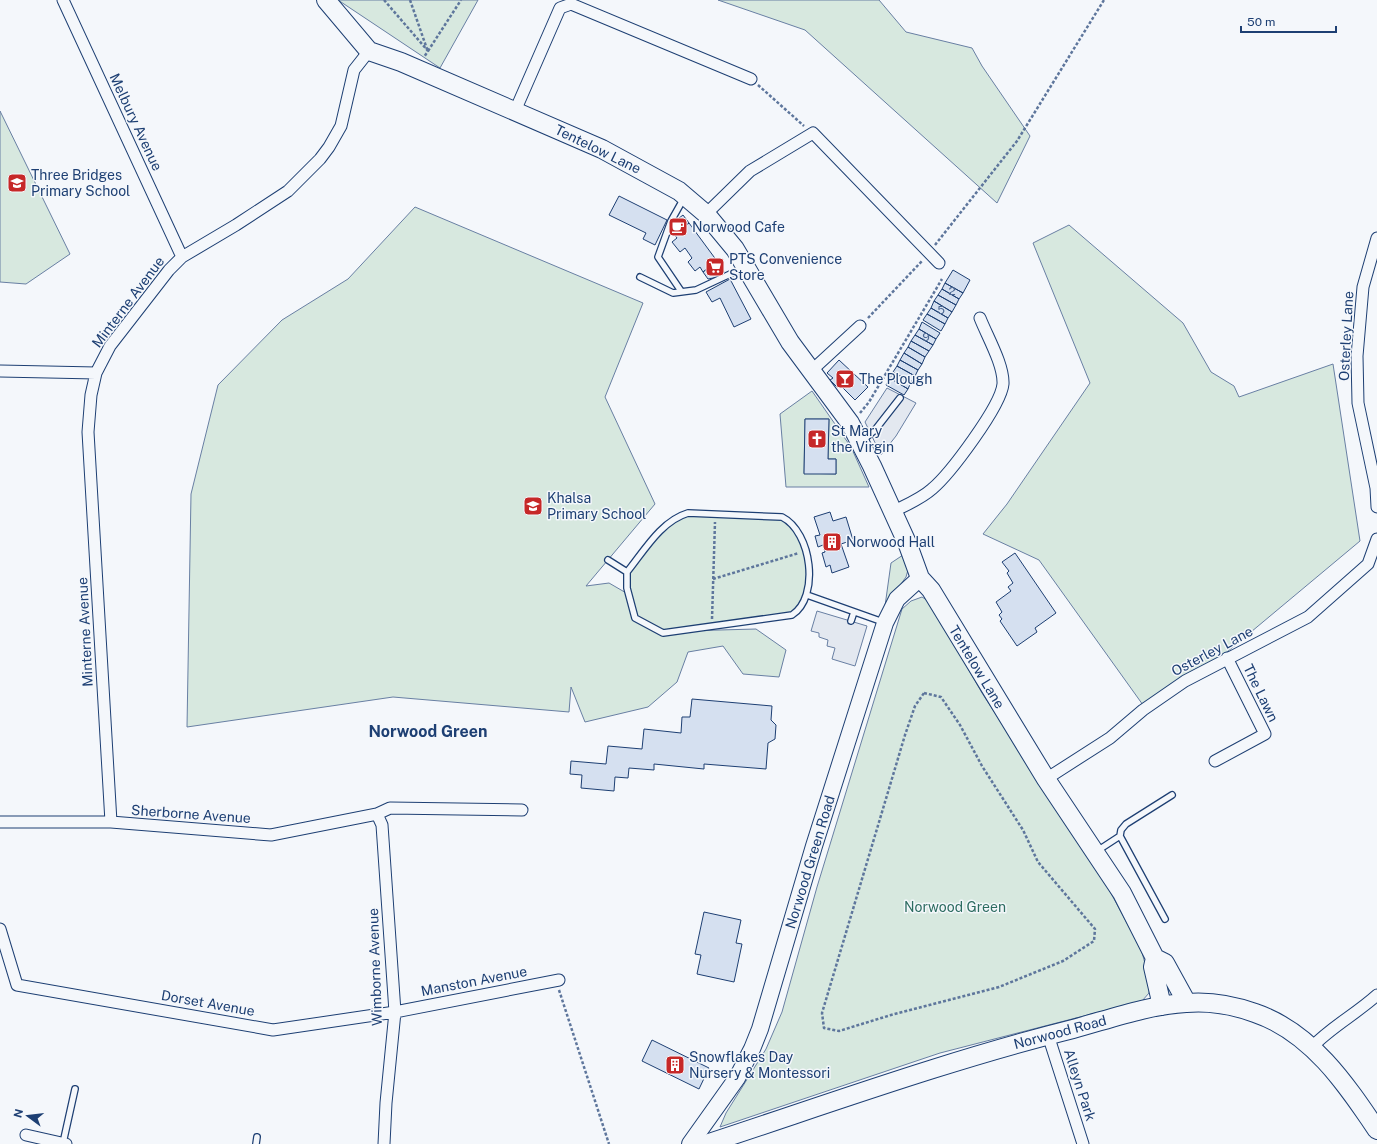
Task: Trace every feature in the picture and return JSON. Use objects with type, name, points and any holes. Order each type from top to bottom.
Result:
[{"type":"main road","name":"Tentelow Lane","points":[[326,0],[369,51],[418,69],[515,111],[602,149],[639,168],[685,196],[706,214],[723,233],[746,267],[771,312],[810,372],[850,423],[861,443],[912,553],[920,578],[931,590],[1046,780],[1122,893],[1155,958],[1165,963],[1187,1003]]},
{"type":"main road","name":"Tentelow Lane","points":[[1155,958],[1153,967],[1162,1006]]},
{"type":"main road","name":"Norwood Road","points":[[706,1144],[938,1068],[1048,1035],[1162,1006],[1187,1003],[1223,1004],[1256,1013],[1283,1026],[1312,1048],[1336,1073],[1377,1130]]},
{"type":"street","name":"Melbury Avenue","points":[[63,0],[182,257]]},
{"type":"street","points":[[515,111],[560,8],[571,4],[751,79]]},
{"type":"street","name":"Minterne Avenue","points":[[111,822],[88,432],[91,395],[96,372],[110,346],[169,270],[182,257],[236,225],[288,191],[320,159],[341,126],[354,70],[369,51]]},
{"type":"street","points":[[706,214],[750,171],[812,133],[939,263]]},
{"type":"street","name":"Osterley Lane","points":[[1377,238],[1363,286],[1357,356],[1358,403],[1376,488],[1377,507]]},
{"type":"street","points":[[892,512],[926,494],[939,483],[997,403],[1003,385],[1002,372],[980,318]]},
{"type":"street","points":[[810,372],[860,326]]},
{"type":"street","points":[[0,371],[96,372]]},
{"type":"street","name":"Osterley Lane","points":[[1046,780],[1110,738],[1143,710],[1185,681],[1308,617],[1368,564],[1377,539]]},
{"type":"street","name":"Norwood Green Road","points":[[690,1144],[737,1078],[752,1049],[760,1029],[814,846],[885,623],[897,600],[920,578]]},
{"type":"street","name":"The Lawn","points":[[1215,761],[1264,734],[1227,658]]},
{"type":"street","name":"Sherborne Avenue","points":[[0,822],[111,822],[271,835],[377,814],[390,808],[522,810]]},
{"type":"street","name":"Wimborne Avenue","points":[[377,814],[382,825],[395,1012],[384,1144]]},
{"type":"street","name":"Dorset Avenue","points":[[0,929],[17,985],[273,1030],[395,1012]]},
{"type":"street","name":"Manston Avenue","points":[[395,1012],[558,980]]},
{"type":"street","points":[[1312,1048],[1321,1038],[1354,1015],[1377,995]]},
{"type":"street","name":"Alleyn Park","points":[[1048,1035],[1083,1144]]},
{"type":"street","points":[[26,1135],[65,1144]]},
{"type":"lane","points":[[681,292],[658,257],[671,221],[685,196]]},
{"type":"lane","points":[[640,277],[673,293],[696,290],[746,267]]},
{"type":"lane","points":[[861,443],[875,430],[900,398]]},
{"type":"lane","points":[[688,513],[716,514],[782,517],[792,521],[800,531],[807,550],[809,562],[807,594],[799,611],[792,616],[663,633],[635,618],[627,588],[627,572],[666,524],[677,516],[688,513]]},
{"type":"lane","points":[[608,560],[627,572]]},
{"type":"lane","points":[[807,594],[885,623]]},
{"type":"lane","points":[[851,621],[854,612]]},
{"type":"lane","points":[[1165,919],[1120,836],[1121,830],[1126,824],[1172,795]]},
{"type":"lane","points":[[1095,852],[1120,836]]},
{"type":"lane","points":[[65,1144],[75,1089]]},
{"type":"lane","points":[[256,1144],[257,1137]]},
{"type":"path","points":[[384,0],[428,51]]},
{"type":"path","points":[[410,0],[428,51]]},
{"type":"path","points":[[418,69],[461,0]]},
{"type":"path","points":[[860,326],[929,254],[1017,140],[1104,0]]},
{"type":"path","points":[[751,79],[812,133]]},
{"type":"path","points":[[850,423],[869,402],[942,279]]},
{"type":"path","points":[[712,626],[716,514]]},
{"type":"path","points":[[713,579],[807,550]]},
{"type":"path","points":[[924,693],[941,697],[960,725],[982,766],[1020,825],[1038,862],[1095,929],[1094,941],[1063,961],[999,987],[891,1015],[839,1031],[824,1028],[822,1013],[915,706],[924,693]]},
{"type":"path","points":[[558,980],[609,1144]]},
{"type":"green space","points":[[338,0],[478,0],[440,68]]},
{"type":"green space","points":[[718,0],[879,0],[906,32],[972,48],[982,66],[1030,136],[997,203],[805,30]]},
{"type":"green space","name":"Three Bridges Primary School","points":[[0,111],[70,254],[26,284],[0,282]]},
{"type":"green space","name":"Khalsa Primary School","points":[[415,207],[643,303],[605,397],[655,504],[586,586],[609,583],[628,594],[627,572],[666,524],[688,513],[772,515],[792,521],[807,550],[807,595],[792,615],[683,631],[756,629],[786,650],[779,677],[743,674],[723,646],[688,652],[677,682],[648,707],[585,722],[571,687],[569,712],[393,697],[187,727],[191,494],[218,385],[282,320],[348,279]]},
{"type":"green space","points":[[1069,225],[1183,323],[1211,372],[1234,386],[1239,397],[1333,364],[1360,541],[1227,652],[1143,705],[1039,560],[983,534],[1007,504],[1090,383],[1033,243]]},
{"type":"green space","points":[[812,391],[851,447],[869,487],[786,487],[780,414]],"holes":[[[805,419],[829,419],[828,459],[836,459],[836,474],[804,473]]]},
{"type":"green space","points":[[903,555],[908,570],[906,577],[885,606],[891,563]]},
{"type":"green space","name":"Norwood Green","points":[[922,597],[930,602],[982,693],[1106,884],[1141,949],[1150,981],[1149,993],[1142,1001],[940,1053],[720,1127],[726,1113],[766,1049],[782,1012],[817,887],[902,609],[911,601]]},
{"type":"shaded area","points":[[887,388],[916,403],[896,436],[881,455],[865,422]]},
{"type":"shaded area","points":[[817,611],[867,626],[855,666],[832,659],[835,648],[827,646],[828,640],[819,637],[819,633],[811,631]]},
{"type":"building","points":[[619,196],[667,220],[655,245],[643,239],[646,233],[609,215]]},
{"type":"building","name":"Norwood Cafe","points":[[683,215],[689,223],[674,234],[672,231],[674,222]]},
{"type":"building","points":[[689,223],[717,261],[703,272],[700,267],[695,271],[688,262],[692,258],[685,248],[680,252],[672,242],[677,238],[674,234]]},
{"type":"building","name":"PTS Convenience Store","points":[[717,261],[724,272],[719,277],[708,279],[703,272]]},
{"type":"building","points":[[953,270],[970,280],[963,293],[945,283]]},
{"type":"building","points":[[730,279],[751,319],[734,327],[720,298],[712,302],[706,292]]},
{"type":"building","points":[[945,283],[963,293],[959,299],[942,289]]},
{"type":"building","points":[[942,289],[959,299],[956,305],[938,295]]},
{"type":"building","points":[[938,295],[956,305],[952,312],[934,301]]},
{"type":"building","points":[[934,301],[952,312],[948,318],[931,308]]},
{"type":"building","points":[[931,308],[948,318],[945,324],[927,314]]},
{"type":"building","points":[[927,314],[945,324],[941,331],[923,320]]},
{"type":"building","points":[[922,322],[940,333],[936,339],[919,329]]},
{"type":"building","points":[[919,329],[936,339],[933,345],[915,335]]},
{"type":"building","points":[[915,335],[933,345],[929,351],[911,341]]},
{"type":"building","points":[[911,341],[929,351],[925,357],[908,347]]},
{"type":"building","points":[[908,347],[925,357],[922,364],[904,353]]},
{"type":"building","points":[[904,353],[922,364],[918,370],[900,360]]},
{"type":"building","name":"The Plough","points":[[839,360],[868,387],[855,400],[840,385],[837,387],[830,380],[833,378],[827,373]]},
{"type":"building","points":[[900,360],[918,370],[915,376],[897,366]]},
{"type":"building","points":[[897,366],[915,376],[911,382],[893,372]]},
{"type":"building","points":[[893,372],[911,382],[908,389],[890,378]]},
{"type":"building","points":[[890,378],[908,389],[904,395],[886,385]]},
{"type":"building","name":"St Mary the Virgin","points":[[805,419],[829,419],[828,459],[836,459],[836,474],[804,474]]},
{"type":"building","name":"Norwood Hall","points":[[830,512],[833,521],[846,517],[853,540],[841,544],[849,567],[832,573],[830,565],[826,567],[822,553],[825,552],[823,545],[818,547],[815,536],[820,535],[814,517]]},
{"type":"building","points":[[1015,553],[1056,613],[1035,628],[1037,632],[1017,646],[1000,621],[1002,619],[999,615],[1002,612],[996,602],[1011,591],[1008,587],[1013,583],[1007,573],[1009,571],[1002,562]]},
{"type":"building","points":[[692,699],[772,706],[771,720],[776,725],[775,739],[768,743],[766,769],[704,764],[704,769],[654,764],[654,770],[629,768],[628,778],[615,777],[614,791],[581,788],[582,775],[570,774],[571,761],[606,764],[608,746],[642,749],[644,729],[681,733],[682,717],[690,717]]},
{"type":"building","points":[[704,912],[741,920],[736,943],[742,944],[734,982],[697,974],[701,955],[695,954]]},
{"type":"building","name":"Snowflakes Day Nursery & Montessori","points":[[652,1040],[709,1068],[699,1089],[642,1061]]},
{"type":"place","name":"Three Bridges Primary School","points":[[17,183]]},
{"type":"place","name":"Norwood Cafe","points":[[678,227]]},
{"type":"place","name":"PTS Convenience Store","points":[[715,267]]},
{"type":"place","name":"The Plough","points":[[845,379]]},
{"type":"place","name":"St Mary the Virgin","points":[[817,439]]},
{"type":"place","name":"Khalsa Primary School","points":[[533,506]]},
{"type":"place","name":"Norwood Hall","points":[[832,542]]},
{"type":"place","name":"Snowflakes Day Nursery & Montessori","points":[[675,1065]]},
{"type":"district","name":"Norwood Green","points":[[428,731]]}]
